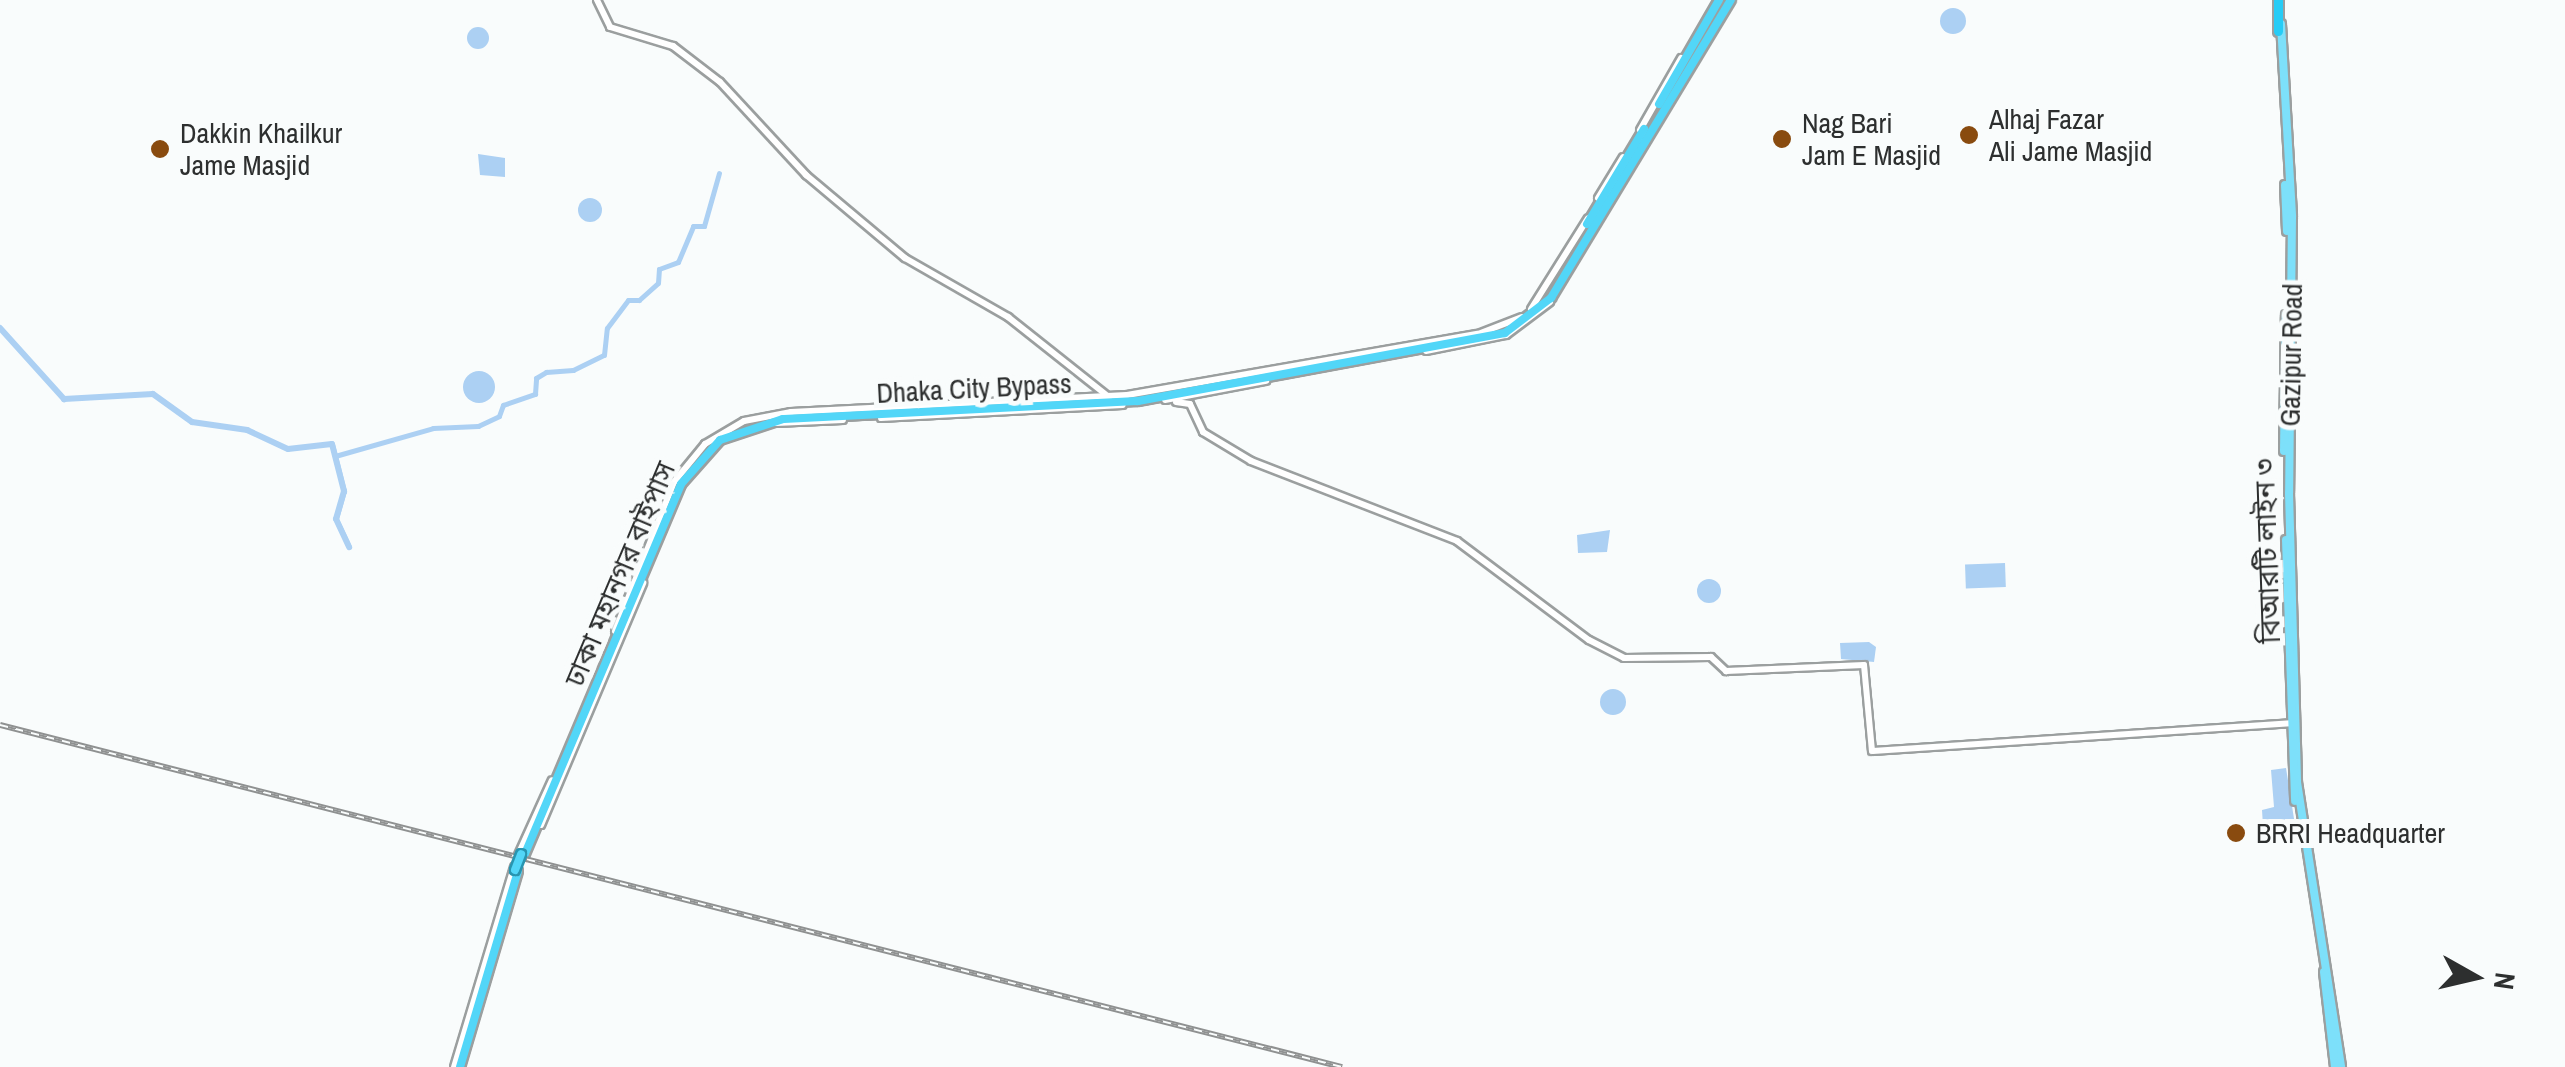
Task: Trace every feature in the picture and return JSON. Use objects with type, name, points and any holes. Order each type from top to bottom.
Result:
[{"type":"highway","name":"Dhaka City Bypass","points":[[523,855],[681,484],[720,440],[782,419],[1147,400],[1504,333],[1550,298],[1719,0]]},
{"type":"highway","name":"Dhaka City Bypass","points":[[1126,399],[1488,335],[1519,323],[1552,289],[1695,48],[1731,0]]},
{"type":"highway","name":"বিআরটি লাইন ৩","points":[[2277,0],[2279,31]]},
{"type":"highway","name":"ঢাকা মহানগর বাইপাস","points":[[458,1067],[523,855],[678,483],[708,446],[745,424],[782,416],[1126,399]]},
{"type":"main road","points":[[597,0],[610,27],[673,46],[720,82],[806,175],[905,258],[1008,317],[1109,398]]},
{"type":"main road","name":"Gazipur Road","points":[[2277,0],[2287,225],[2284,480],[2291,780],[2338,1067]]},
{"type":"main road","name":"বিআরটি লাইন ৩","points":[[2279,31],[2290,230],[2286,480],[2294,779],[2338,1067]]},
{"type":"main road","points":[[458,1067],[517,859],[674,482],[694,454],[731,427],[765,416],[1109,398],[1478,334],[1516,320],[1550,288],[1695,48]]},
{"type":"main road","points":[[458,1067],[521,870],[672,509],[702,460],[735,435],[765,424],[1165,400],[1479,343],[1521,328],[1558,292],[1695,48]]},
{"type":"main road","points":[[1165,400],[1190,404],[1203,432],[1252,461],[1457,541],[1617,656],[1656,662],[1711,657],[1726,670],[1864,665],[1872,751],[2291,724]]},
{"type":"water","points":[[1953,8],[1962,12],[1966,21],[1962,30],[1953,34],[1944,30],[1940,21],[1944,12]]},
{"type":"water","points":[[478,27],[486,30],[486,46],[478,49],[470,46],[467,38],[470,30]]},
{"type":"water","points":[[478,154],[505,158],[505,177],[480,175]]},
{"type":"water","points":[[590,198],[602,210],[590,222],[578,210]]},
{"type":"water","points":[[479,371],[491,375],[495,387],[491,399],[479,403],[467,399],[463,387],[467,375]]},
{"type":"water","points":[[1610,530],[1607,552],[1578,553],[1577,535]]},
{"type":"water","points":[[2005,563],[2006,587],[1966,588],[1965,564]]},
{"type":"water","points":[[1709,579],[1718,582],[1718,600],[1709,603],[1700,600],[1697,591],[1700,582]]},
{"type":"water","points":[[1869,642],[1876,647],[1874,662],[1841,659],[1840,643]]},
{"type":"water","points":[[1613,689],[1622,693],[1626,702],[1622,711],[1613,715],[1604,711],[1600,702],[1604,693]]},
{"type":"water","points":[[2286,768],[2295,825],[2263,826],[2262,810],[2274,807],[2271,770]]},
{"type":"waterway","points":[[335,456],[433,428],[478,426],[499,416],[503,405],[535,394],[536,378],[546,372],[573,370],[604,355],[607,328],[628,300],[639,300],[658,283],[659,269],[678,262],[693,226],[704,226],[719,173]]},
{"type":"waterway","points":[[0,328],[64,399],[153,394],[192,422],[247,430],[288,449],[332,444],[344,491],[336,519],[349,547]]},
{"type":"waterway","points":[[332,444],[344,491],[336,519],[349,547]]},
{"type":"railway","points":[[0,725],[1342,1067]]},
{"type":"place","name":"Alhaj Fazar Ali Jame Masjid","points":[[1969,135]]},
{"type":"place","name":"Nag Bari Jam E Masjid","points":[[1782,139]]},
{"type":"place","name":"Dakkin Khailkur Jame Masjid","points":[[160,149]]},
{"type":"place","name":"BRRI Headquarter","points":[[2236,833]]}]
